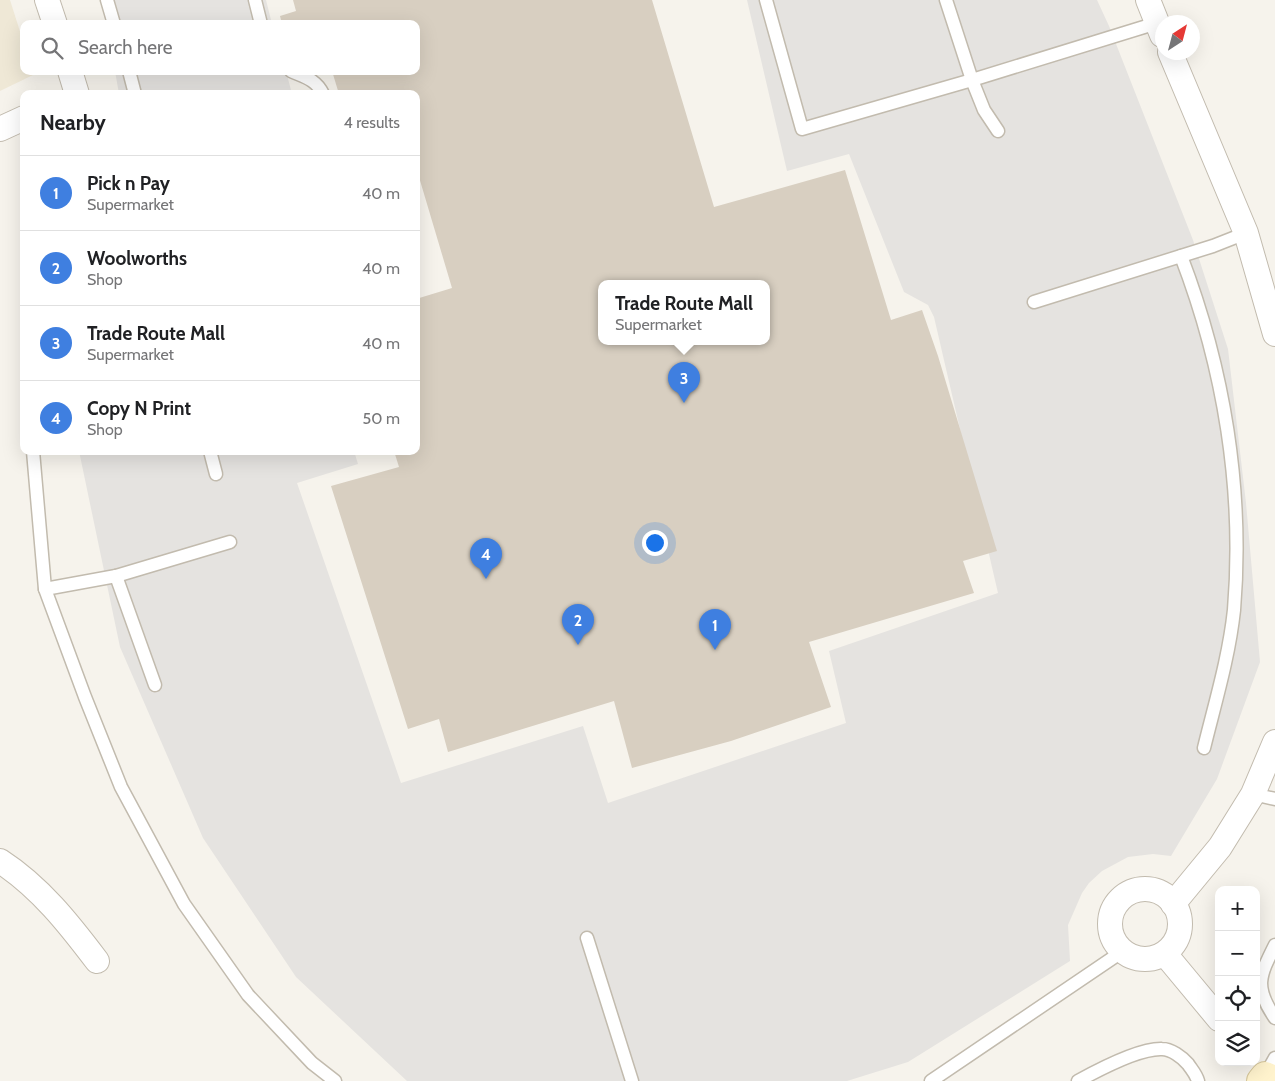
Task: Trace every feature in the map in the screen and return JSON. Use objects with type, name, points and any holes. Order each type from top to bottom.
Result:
[{"type":"street","points":[[47,0],[54,20]]},
{"type":"street","points":[[1148,0],[1155,17]]},
{"type":"street","points":[[1173,60],[1246,233],[1275,334]]},
{"type":"street","points":[[71,75],[76,90]]},
{"type":"street","points":[[0,129],[20,120]]},
{"type":"street","points":[[1173,904],[1264,796],[1275,742]]},
{"type":"street","points":[[0,861],[39,892],[62,915],[97,962]]},
{"type":"street","points":[[1142,890],[1154,891],[1165,896],[1173,904],[1178,914],[1180,925],[1178,936],[1173,946],[1165,954],[1154,958],[1132,957],[1122,951],[1110,932],[1110,919],[1114,908],[1121,899],[1130,892],[1142,890]]},
{"type":"street","points":[[1165,954],[1215,1014]]},
{"type":"lane","points":[[107,0],[113,20]]},
{"type":"lane","points":[[255,0],[260,20]]},
{"type":"lane","points":[[766,0],[802,129],[1155,30]]},
{"type":"lane","points":[[946,0],[972,80],[984,110],[998,131]]},
{"type":"lane","points":[[130,75],[134,90]]},
{"type":"lane","points":[[301,75],[313,80],[322,90]]},
{"type":"lane","points":[[1034,302],[1212,246],[1246,233]]},
{"type":"lane","points":[[1181,256],[1212,350],[1227,428],[1234,484],[1236,548],[1234,612],[1223,673],[1204,748]]},
{"type":"lane","points":[[33,455],[45,590],[121,788],[184,904],[248,995],[312,1063],[335,1081]]},
{"type":"lane","points":[[211,455],[216,474]]},
{"type":"lane","points":[[45,590],[116,576],[230,542]]},
{"type":"lane","points":[[116,576],[155,685]]},
{"type":"lane","points":[[587,938],[632,1081]]},
{"type":"lane","points":[[1275,944],[1262,975],[1260,991],[1275,1018]]},
{"type":"lane","points":[[933,1080],[1122,951]]},
{"type":"lane","points":[[1078,1081],[1103,1068],[1146,1051],[1163,1048],[1182,1057],[1196,1074],[1198,1081]]},
{"type":"shaded area","points":[[0,0],[10,0],[20,31],[20,75],[33,75],[0,91]]},
{"type":"shaded area","points":[[101,0],[266,0],[271,20],[105,20]]},
{"type":"shaded area","points":[[747,0],[1097,0],[1193,240],[1228,349],[1246,503],[1260,662],[1217,779],[1171,856],[1153,854],[1128,857],[1102,871],[1089,883],[1082,893],[1068,925],[1070,961],[908,1062],[847,1081],[407,1081],[296,977],[203,838],[120,647],[80,455],[355,455],[358,464],[297,483],[401,783],[583,726],[608,803],[846,723],[829,651],[998,593],[934,317],[928,305],[904,292],[849,154],[787,171]]},
{"type":"shaded area","points":[[116,75],[287,75],[291,90],[118,90]]},
{"type":"building","points":[[293,0],[652,0],[714,207],[845,170],[891,320],[922,310],[938,356],[997,551],[963,561],[974,593],[809,642],[831,707],[731,741],[632,768],[614,701],[448,752],[439,719],[408,729],[331,486],[399,467],[395,455],[420,455],[420,298],[452,288],[420,180],[420,90],[338,90],[333,75],[420,75],[420,20],[281,20],[280,16],[296,11]]},
{"type":"place","name":"Trade Route Mall","points":[[684,403]]},
{"type":"place","name":"Copy N Print","points":[[486,579]]},
{"type":"place","name":"Woolworths","points":[[578,645]]},
{"type":"place","name":"Pick n Pay","points":[[715,650]]}]
